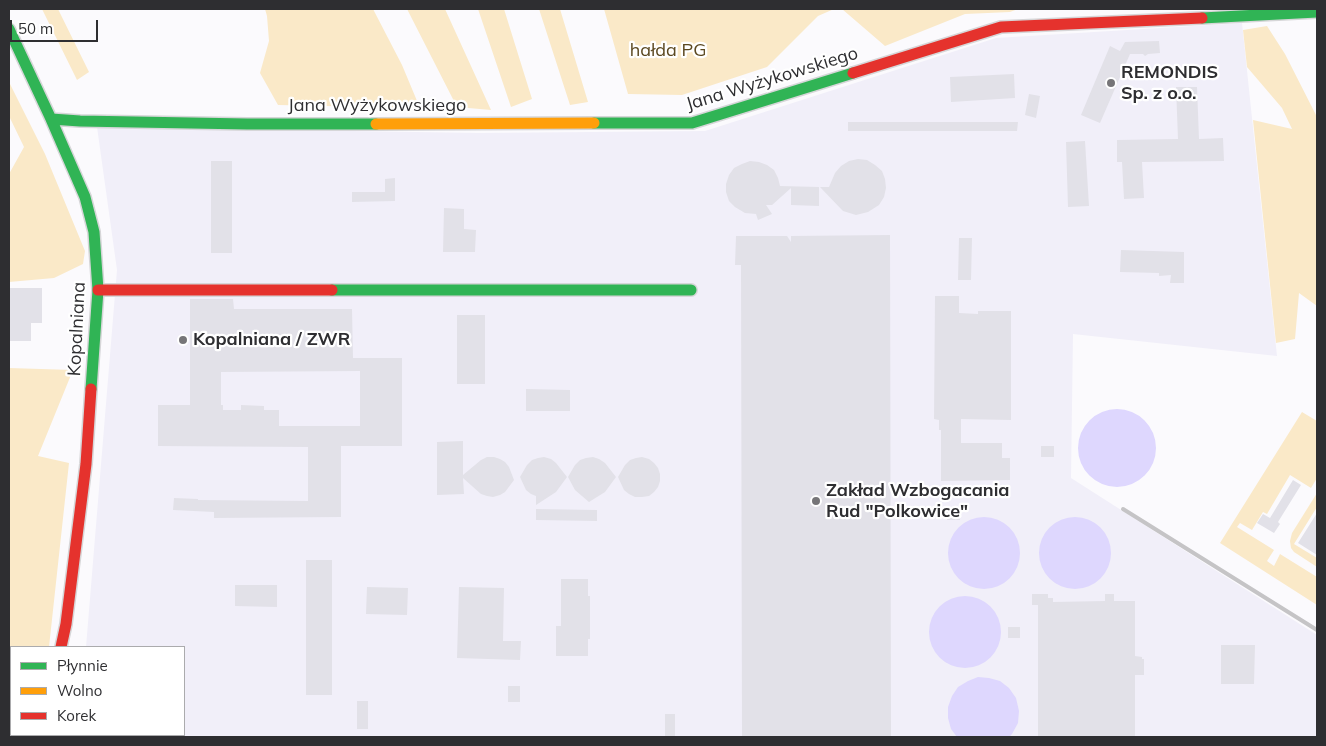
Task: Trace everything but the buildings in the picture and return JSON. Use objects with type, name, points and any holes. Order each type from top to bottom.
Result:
[{"type":"street","name":"Jana Wyżykowskiego","points":[[51,119],[247,124],[692,123],[1001,27],[1317,12]]},
{"type":"street","name":"Kopalniana","points":[[9,29],[85,198],[94,232],[98,290],[86,464],[66,624],[61,646]]},
{"type":"street","points":[[98,290],[691,290]]},
{"type":"shaded area","points":[[1242,23],[1277,356],[1073,334],[1071,478],[1317,635],[1317,737],[78,737],[185,736],[185,646],[86,646],[117,270],[97,127],[479,133],[705,131],[996,38]]},
{"type":"shaded area","points":[[1117,409],[1132,412],[1144,421],[1153,433],[1156,448],[1153,463],[1144,475],[1132,484],[1117,487],[1102,484],[1090,475],[1081,463],[1078,448],[1081,433],[1090,421],[1102,412]]},
{"type":"shaded area","points":[[984,517],[1004,523],[1014,533],[1020,553],[1014,573],[1004,583],[984,589],[964,583],[954,573],[948,553],[954,533],[964,523]]},
{"type":"shaded area","points":[[1075,517],[1095,523],[1105,533],[1111,553],[1105,573],[1095,583],[1075,589],[1055,583],[1045,573],[1039,553],[1045,533],[1055,523]]},
{"type":"shaded area","points":[[965,596],[985,602],[995,612],[1001,632],[995,652],[985,662],[965,668],[945,662],[935,652],[929,632],[935,612],[945,602]]},
{"type":"shaded area","points":[[978,677],[1000,681],[1009,688],[1016,698],[1019,711],[1018,723],[1009,737],[957,737],[951,729],[948,707],[952,696],[958,687]]},
{"type":"green space","points":[[42,9],[58,9],[89,72],[77,80]]},
{"type":"green space","points":[[265,9],[373,9],[402,65],[420,108],[278,105],[260,73],[269,41]]},
{"type":"green space","points":[[407,9],[445,9],[491,110],[457,107]]},
{"type":"green space","points":[[478,9],[504,9],[532,99],[511,107]]},
{"type":"green space","points":[[539,9],[560,9],[588,102],[570,105]]},
{"type":"green space","name":"hałda PG","points":[[604,9],[834,9],[818,16],[767,67],[682,95],[628,94]]},
{"type":"green space","points":[[842,9],[1018,9],[1010,12],[965,14],[885,46]]},
{"type":"green space","points":[[1267,26],[1285,54],[1317,117],[1317,306],[1299,293],[1295,339],[1276,343],[1253,120],[1292,129],[1282,108],[1247,67],[1243,30]]},
{"type":"green space","points":[[9,82],[45,154],[85,251],[83,264],[54,278],[9,282],[9,174],[24,147],[9,116]]},
{"type":"green space","points":[[9,368],[73,370],[38,456],[69,463],[49,646],[10,646],[9,664]]},
{"type":"green space","points":[[1302,412],[1317,421],[1317,478],[1311,488],[1290,475],[1267,514],[1263,512],[1252,530],[1240,523],[1237,527],[1274,550],[1267,561],[1274,566],[1280,554],[1317,577],[1317,605],[1220,543]]},
{"type":"green space","points":[[1317,493],[1317,507],[1294,544],[1317,558],[1317,567],[1294,552],[1290,541],[1292,533]]},
{"type":"railway","points":[[1123,509],[1317,630]]},
{"type":"traffic: fast","points":[[1202,18],[1317,12]]},
{"type":"traffic: fast","points":[[9,29],[85,197],[94,232],[98,290],[91,389]]},
{"type":"traffic: fast","points":[[594,123],[692,123],[853,73]]},
{"type":"traffic: fast","points":[[51,119],[247,124],[376,124]]},
{"type":"traffic: fast","points":[[332,290],[691,290]]},
{"type":"traffic: slow","points":[[376,124],[594,123]]},
{"type":"traffic: jam","points":[[853,73],[1001,27],[1202,18]]},
{"type":"traffic: jam","points":[[98,290],[332,290]]},
{"type":"traffic: jam","points":[[61,646],[66,624],[86,464],[91,389]]},
{"type":"place","name":"REMONDIS Sp. z o.o.","points":[[1111,83]]},
{"type":"place","name":"Kopalniana / ZWR","points":[[183,340]]},
{"type":"place","name":"Zakład Wzbogacania Rud \"Polkowice\"","points":[[816,501]]}]
